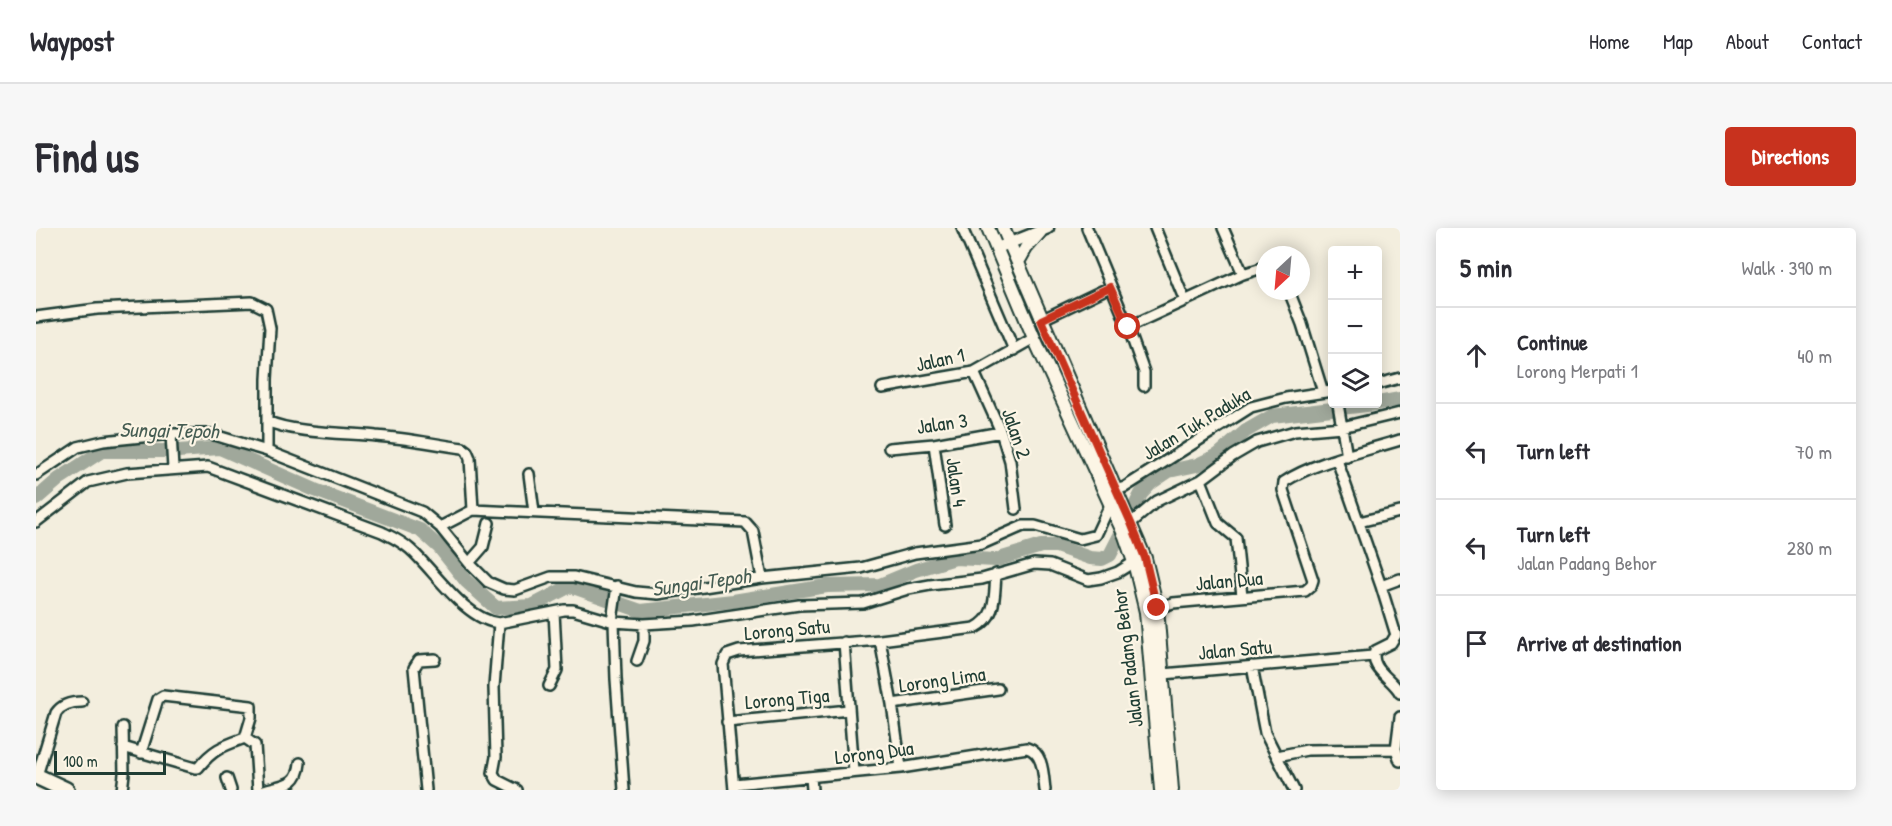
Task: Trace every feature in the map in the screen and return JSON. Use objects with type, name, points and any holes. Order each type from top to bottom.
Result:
[{"type":"highway","points":[[36,777],[66,790]]},
{"type":"main road","name":"Jalan Padang Behor","points":[[1004,228],[1114,501],[1151,610],[1161,790]]},
{"type":"main road","points":[[1018,262],[1026,248],[1044,230]]},
{"type":"main road","name":"Jalan Padang Behor","points":[[990,232],[1034,338],[1114,501],[1131,523],[1145,558],[1162,674],[1172,790]]},
{"type":"street","points":[[962,228],[1014,350]]},
{"type":"street","points":[[990,232],[1004,228]]},
{"type":"street","points":[[1087,228],[1128,327],[1144,372],[1144,386]]},
{"type":"street","points":[[1155,228],[1185,301]]},
{"type":"street","points":[[1223,228],[1243,274]]},
{"type":"street","points":[[997,248],[1044,230]]},
{"type":"street","points":[[1128,327],[1256,270]]},
{"type":"street","points":[[1041,320],[1110,287]]},
{"type":"street","points":[[1293,300],[1328,392]]},
{"type":"street","points":[[36,317],[97,309],[252,302],[258,304],[266,309],[270,328],[267,451]]},
{"type":"street","name":"Jalan 1","points":[[882,388],[974,372],[1034,338]]},
{"type":"street","name":"Jalan 2","points":[[974,372],[1001,432],[1010,461],[1016,509]]},
{"type":"street","points":[[1382,383],[1400,378]]},
{"type":"street","name":"Jalan Tuk Paduka","points":[[1114,501],[1125,487],[1251,407],[1286,398],[1328,392]]},
{"type":"street","points":[[1339,408],[1347,458]]},
{"type":"street","points":[[1131,523],[1157,501],[1201,480],[1233,456],[1257,442],[1295,431],[1342,427],[1400,413]]},
{"type":"street","points":[[267,421],[312,431],[379,436],[463,448],[470,458],[472,510]]},
{"type":"street","name":"Jalan 3","points":[[889,448],[934,444],[1001,432]]},
{"type":"street","points":[[36,475],[78,447],[103,441],[171,439],[211,434],[267,451],[422,512],[440,527],[469,563],[488,582],[504,589],[515,590],[544,579],[559,577],[588,579],[616,590],[652,594],[762,578],[861,568],[915,553],[982,544],[1023,526],[1035,526],[1080,539],[1088,539],[1096,535],[1114,501]]},
{"type":"street","points":[[171,439],[173,466]]},
{"type":"street","points":[[1400,440],[1336,460],[1396,635],[1391,643],[1375,651],[1373,656],[1376,665],[1400,693]]},
{"type":"street","name":"Jalan 4","points":[[934,444],[945,525]]},
{"type":"street","name":"Jalan Dua","points":[[1151,610],[1173,603],[1305,591],[1311,586],[1313,580],[1282,490],[1284,482],[1291,477],[1336,460]]},
{"type":"street","points":[[36,522],[88,482],[173,466],[208,467],[401,541],[479,617],[499,623],[573,610],[644,624],[693,621],[799,605],[863,603],[908,589],[982,579],[1034,564],[1050,565],[1088,580],[1118,572],[1134,562]]},
{"type":"street","points":[[530,474],[534,512]]},
{"type":"street","points":[[1201,480],[1218,523],[1236,538],[1242,596]]},
{"type":"street","points":[[440,527],[472,510],[745,522],[753,531],[762,578]]},
{"type":"street","points":[[1359,522],[1400,512]]},
{"type":"street","points":[[469,563],[483,547],[489,523]]},
{"type":"street","name":"Lorong Satu","points":[[734,787],[723,664],[728,655],[738,651],[880,640],[975,628],[985,623],[992,612],[996,574]]},
{"type":"street","points":[[1381,586],[1400,579]]},
{"type":"street","points":[[616,590],[613,619],[624,790]]},
{"type":"street","points":[[549,686],[557,670],[554,612]]},
{"type":"street","points":[[499,623],[494,687],[496,757],[493,773],[497,780],[517,790]]},
{"type":"street","points":[[637,661],[644,641],[644,624]]},
{"type":"street","points":[[880,640],[901,768]]},
{"type":"street","points":[[844,642],[854,772]]},
{"type":"street","name":"Jalan Satu","points":[[1162,674],[1373,656]]},
{"type":"street","points":[[426,790],[414,668],[419,660],[435,659]]},
{"type":"street","points":[[1252,666],[1265,733],[1294,790]]},
{"type":"street","name":"Lorong Lima","points":[[892,704],[998,689]]},
{"type":"street","points":[[141,753],[158,699],[163,696],[251,706],[251,718],[245,738]]},
{"type":"street","points":[[36,777],[56,713],[66,704],[82,702]]},
{"type":"street","name":"Lorong Tiga","points":[[727,722],[849,710]]},
{"type":"street","points":[[1400,717],[1396,749],[1400,761]]},
{"type":"street","points":[[122,790],[123,727]]},
{"type":"street","points":[[123,747],[198,768],[219,747],[245,738]]},
{"type":"street","points":[[245,738],[255,745],[258,790]]},
{"type":"street","name":"Lorong Dua","points":[[734,787],[901,768],[1027,748],[1034,750],[1041,762],[1045,790]]},
{"type":"street","points":[[1277,756],[1307,750],[1396,749]]},
{"type":"street","points":[[264,790],[294,781],[298,777],[300,763]]},
{"type":"street","points":[[811,777],[812,790]]},
{"type":"street","points":[[227,778],[231,790]]},
{"type":"waterway","name":"Sungai Tepoh","points":[[1382,402],[1400,399]]},
{"type":"waterway","name":"Sungai Tepoh","points":[[36,499],[59,479],[102,451],[178,451],[220,448],[315,490],[420,530],[439,547],[466,581],[496,608],[532,606],[570,586],[641,611],[733,601],[827,586],[880,585],[916,570],[955,558],[996,560],[1041,546],[1056,546],[1090,558],[1102,559],[1110,555],[1141,494],[1151,483],[1169,471],[1197,465],[1218,455],[1246,431],[1272,416],[1341,408]]},
{"type":"route","points":[[1128,327],[1110,287],[1041,320],[1131,523],[1145,558],[1157,608]]}]
